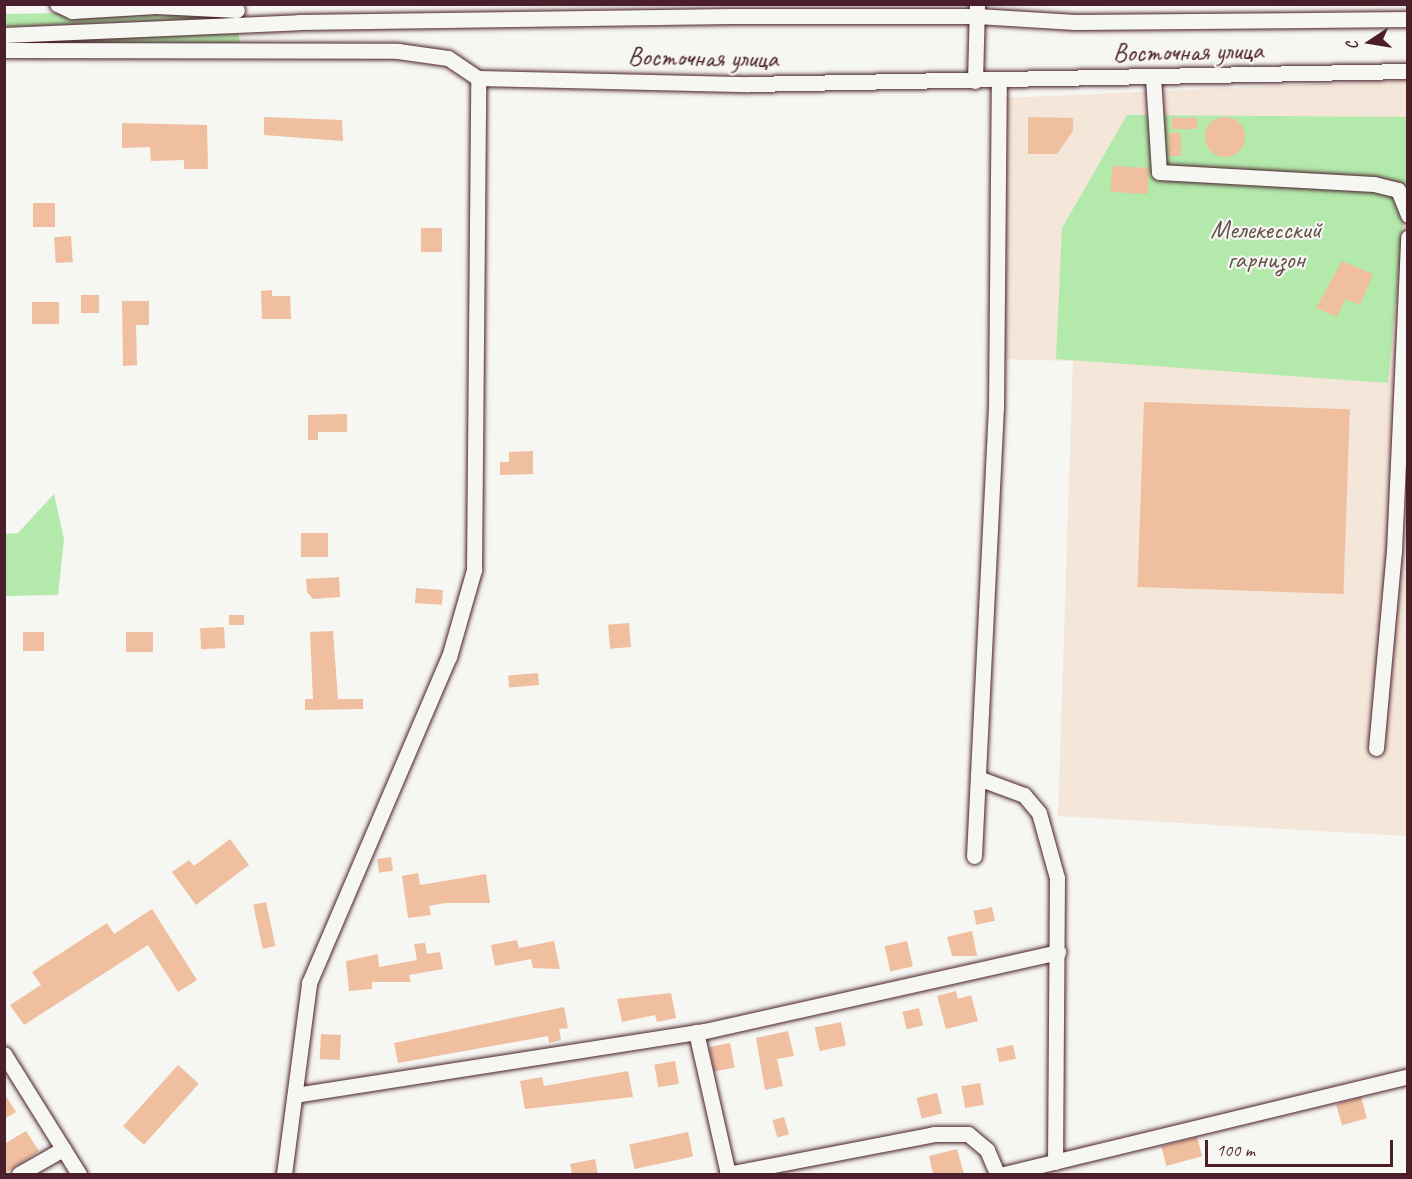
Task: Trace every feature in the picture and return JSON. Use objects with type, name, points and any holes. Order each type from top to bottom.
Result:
[{"type":"street","points":[[57,4],[72,11],[156,6],[236,7],[242,27]]},
{"type":"street","points":[[4,35],[242,27],[977,10],[1075,22],[1407,19]]},
{"type":"street","points":[[975,81],[977,10]]},
{"type":"street","points":[[4,50],[398,51],[448,58],[478,78],[474,570],[449,657],[309,983],[284,1174]]},
{"type":"street","name":"Восточная улица","points":[[478,78],[999,81],[1407,71]]},
{"type":"street","points":[[1153,77],[1159,172],[1374,184],[1398,190],[1407,215]]},
{"type":"street","points":[[975,856],[996,407],[999,81]]},
{"type":"street","points":[[1376,748],[1401,552],[1407,237]]},
{"type":"street","points":[[978,778],[1024,795],[1040,813],[1058,878],[1059,1025],[1051,1089],[1055,1162]]},
{"type":"street","points":[[295,1095],[696,1032],[887,994],[1058,952]]},
{"type":"street","points":[[696,1032],[727,1174],[934,1134],[968,1134],[987,1150],[997,1174]]},
{"type":"street","points":[[4,1054],[79,1174]]},
{"type":"street","points":[[1004,1174],[1407,1076]]},
{"type":"street","points":[[19,1174],[63,1149]]},
{"type":"shaded area","points":[[1407,80],[1407,836],[1058,816],[1073,361],[996,359],[1003,98]]},
{"type":"green space","points":[[165,11],[223,18],[5,27],[5,14]]},
{"type":"green space","points":[[238,31],[240,43],[5,46],[4,38]]},
{"type":"green space","name":"Мелекесский гарнизон","points":[[1127,115],[1407,117],[1407,183],[1388,383],[1056,359],[1062,228]]},
{"type":"green space","points":[[54,494],[64,539],[58,595],[5,596],[5,534],[18,533]]},
{"type":"building","points":[[264,117],[342,120],[343,141],[264,135]]},
{"type":"building","points":[[1028,117],[1073,118],[1073,131],[1057,154],[1028,154]]},
{"type":"building","points":[[1225,117],[1239,123],[1245,137],[1239,151],[1225,157],[1211,151],[1205,137],[1211,123]]},
{"type":"building","points":[[1172,118],[1197,118],[1197,129],[1172,129]]},
{"type":"building","points":[[122,123],[207,125],[208,169],[184,169],[184,160],[151,161],[150,147],[122,148]]},
{"type":"building","points":[[1169,133],[1181,133],[1181,156],[1169,156]]},
{"type":"building","points":[[1112,166],[1149,168],[1148,194],[1111,192]]},
{"type":"building","points":[[33,203],[55,203],[55,227],[33,227]]},
{"type":"building","points":[[421,228],[442,228],[442,252],[421,252]]},
{"type":"building","points":[[71,236],[73,262],[56,263],[54,237]]},
{"type":"building","points":[[1342,261],[1373,274],[1360,305],[1345,299],[1337,317],[1316,308]]},
{"type":"building","points":[[272,290],[272,296],[290,296],[291,319],[262,319],[261,291]]},
{"type":"building","points":[[81,295],[99,295],[99,313],[81,313]]},
{"type":"building","points":[[122,301],[149,301],[149,325],[136,325],[137,365],[123,366]]},
{"type":"building","points":[[32,302],[59,302],[59,324],[32,324]]},
{"type":"building","points":[[1144,402],[1350,409],[1343,594],[1138,587]]},
{"type":"building","points":[[347,414],[347,432],[318,432],[318,440],[308,440],[308,415]]},
{"type":"building","points":[[533,451],[533,474],[500,475],[500,462],[509,462],[509,452]]},
{"type":"building","points":[[301,533],[328,533],[328,557],[301,557]]},
{"type":"building","points":[[339,577],[340,597],[313,599],[307,592],[306,579]]},
{"type":"building","points":[[416,588],[443,590],[442,605],[415,603]]},
{"type":"building","points":[[229,615],[244,615],[244,625],[229,625]]},
{"type":"building","points":[[629,623],[631,647],[610,649],[608,625]]},
{"type":"building","points":[[224,627],[225,648],[201,649],[200,628]]},
{"type":"building","points":[[333,631],[338,699],[363,699],[363,709],[305,710],[305,699],[313,699],[310,632]]},
{"type":"building","points":[[23,632],[44,632],[44,651],[23,651]]},
{"type":"building","points":[[126,632],[153,632],[153,652],[126,652]]},
{"type":"building","points":[[538,673],[539,685],[509,688],[508,676]]},
{"type":"building","points":[[230,839],[249,865],[196,905],[172,872],[189,860],[194,866]]},
{"type":"building","points":[[391,857],[393,871],[379,873],[377,859]]},
{"type":"building","points":[[418,873],[420,885],[486,874],[490,903],[445,903],[429,906],[431,915],[408,918],[402,876]]},
{"type":"building","points":[[266,902],[275,946],[263,949],[253,905]]},
{"type":"building","points":[[992,907],[995,921],[976,925],[973,911]]},
{"type":"building","points":[[152,909],[197,980],[178,992],[148,945],[24,1025],[10,1005],[41,985],[32,972],[107,923],[114,934]]},
{"type":"building","points":[[972,931],[977,956],[952,956],[947,937]]},
{"type":"building","points":[[517,940],[519,948],[554,941],[560,969],[533,968],[531,959],[495,966],[491,945]]},
{"type":"building","points":[[907,941],[913,966],[890,972],[885,946]]},
{"type":"building","points":[[425,943],[427,954],[440,952],[443,969],[409,975],[411,982],[372,982],[372,989],[349,991],[346,961],[378,954],[379,967],[417,960],[414,944]]},
{"type":"building","points":[[956,991],[958,999],[971,995],[978,1021],[946,1029],[937,996]]},
{"type":"building","points":[[671,993],[676,1018],[657,1022],[655,1015],[622,1022],[617,999]]},
{"type":"building","points":[[564,1007],[568,1028],[559,1029],[561,1040],[549,1043],[548,1036],[398,1063],[394,1043]]},
{"type":"building","points":[[919,1008],[923,1026],[906,1029],[902,1012]]},
{"type":"building","points":[[841,1022],[846,1045],[820,1051],[815,1028]]},
{"type":"building","points":[[788,1031],[794,1056],[777,1059],[783,1086],[765,1090],[756,1038]]},
{"type":"building","points":[[321,1034],[341,1035],[340,1060],[320,1059]]},
{"type":"building","points":[[730,1043],[735,1068],[714,1072],[709,1047]]},
{"type":"building","points":[[1013,1045],[1016,1059],[999,1062],[996,1049]]},
{"type":"building","points":[[675,1061],[679,1084],[658,1087],[654,1065]]},
{"type":"building","points":[[178,1065],[199,1084],[144,1145],[123,1126]]},
{"type":"building","points":[[628,1071],[633,1097],[525,1109],[520,1081],[542,1077],[544,1086]]},
{"type":"building","points":[[980,1083],[984,1105],[965,1108],[961,1086]]},
{"type":"building","points":[[4,1093],[16,1112],[4,1119]]},
{"type":"building","points":[[937,1093],[942,1113],[922,1118],[917,1098]]},
{"type":"building","points":[[1361,1097],[1367,1118],[1342,1125],[1336,1104]]},
{"type":"building","points":[[784,1117],[789,1134],[777,1138],[772,1120]]},
{"type":"building","points":[[26,1131],[39,1151],[4,1174],[4,1144]]},
{"type":"building","points":[[688,1132],[693,1156],[635,1169],[629,1144]]},
{"type":"building","points":[[1197,1137],[1202,1156],[1166,1166],[1161,1147]]},
{"type":"building","points":[[957,1149],[964,1174],[933,1174],[929,1156]]},
{"type":"building","points":[[595,1159],[598,1174],[572,1174],[570,1164]]}]
